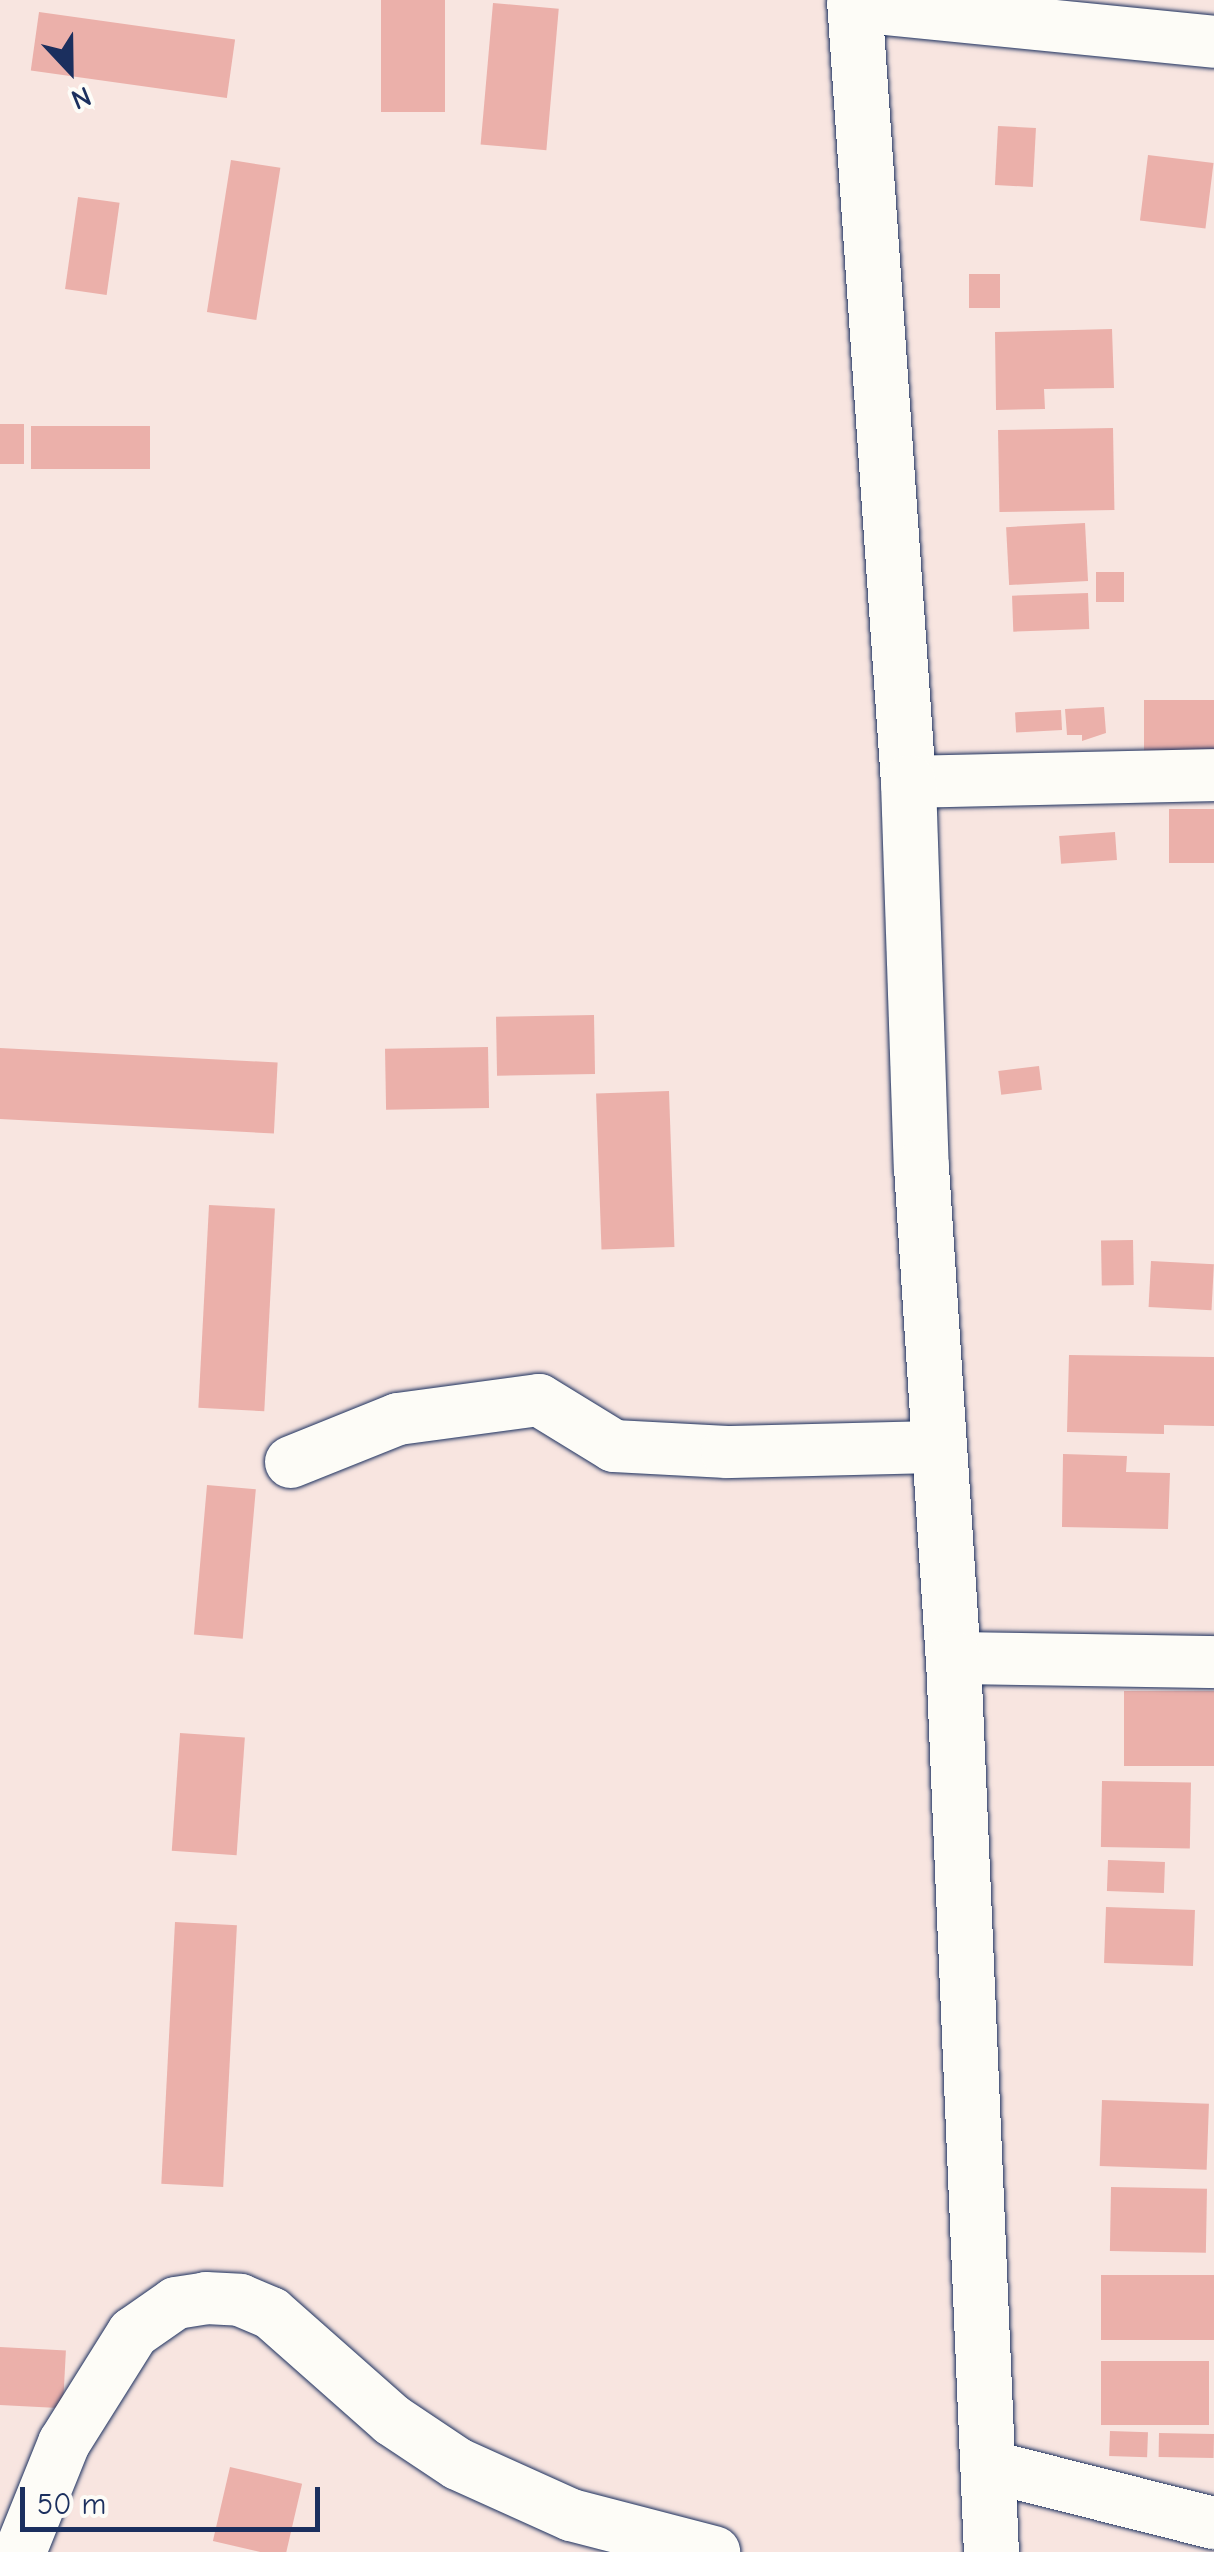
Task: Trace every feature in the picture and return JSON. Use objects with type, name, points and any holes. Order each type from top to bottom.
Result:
[{"type":"main road","points":[[854,3],[908,782],[921,1167],[953,1658],[992,2466],[991,2552]]},
{"type":"street","points":[[854,3],[1214,42]]},
{"type":"street","points":[[908,782],[1214,775]]},
{"type":"street","points":[[291,1462],[398,1419],[539,1400],[614,1446],[728,1452],[939,1447]]},
{"type":"street","points":[[953,1658],[1214,1662]]},
{"type":"street","points":[[20,2552],[64,2443],[133,2333],[176,2302],[206,2298],[240,2300],[270,2313],[392,2420],[458,2464],[572,2515],[714,2552]]},
{"type":"street","points":[[992,2466],[1214,2523]]},
{"type":"building","points":[[381,0],[445,0],[445,112],[381,112]]},
{"type":"building","points":[[493,3],[559,9],[546,150],[481,144]]},
{"type":"building","points":[[39,12],[235,40],[227,98],[31,70]]},
{"type":"building","points":[[998,126],[1036,128],[1033,187],[995,185]]},
{"type":"building","points":[[1148,155],[1214,163],[1205,229],[1140,221]]},
{"type":"building","points":[[231,160],[280,168],[256,320],[207,312]]},
{"type":"building","points":[[78,197],[120,203],[107,295],[65,289]]},
{"type":"building","points":[[969,274],[1000,274],[1000,308],[969,308]]},
{"type":"building","points":[[1112,329],[1114,388],[1044,389],[1045,409],[996,410],[995,332]]},
{"type":"building","points":[[0,424],[24,424],[24,464],[0,464]]},
{"type":"building","points":[[31,426],[150,426],[150,469],[31,469]]},
{"type":"building","points":[[1113,428],[1114,510],[999,512],[998,430]]},
{"type":"building","points":[[1085,523],[1088,581],[1009,585],[1006,527]]},
{"type":"building","points":[[1096,572],[1124,572],[1124,602],[1096,602]]},
{"type":"building","points":[[1088,593],[1089,629],[1013,632],[1012,596]]},
{"type":"building","points":[[1144,700],[1214,700],[1214,757],[1144,757]]},
{"type":"building","points":[[1104,707],[1106,733],[1082,741],[1082,735],[1067,735],[1065,709]]},
{"type":"building","points":[[1061,710],[1062,730],[1016,732],[1015,712]]},
{"type":"building","points":[[1169,809],[1214,809],[1214,863],[1169,863]]},
{"type":"building","points":[[1115,832],[1117,860],[1061,864],[1059,836]]},
{"type":"building","points":[[594,1015],[595,1074],[497,1076],[496,1017]]},
{"type":"building","points":[[488,1047],[489,1108],[386,1110],[385,1049]]},
{"type":"building","points":[[0,1048],[278,1063],[274,1133],[0,1119]]},
{"type":"building","points":[[1039,1066],[1042,1090],[1001,1095],[998,1071]]},
{"type":"building","points":[[669,1091],[674,1247],[601,1249],[596,1094]]},
{"type":"building","points":[[209,1205],[275,1208],[264,1411],[198,1408]]},
{"type":"building","points":[[1133,1240],[1134,1285],[1102,1286],[1101,1241]]},
{"type":"building","points":[[1151,1261],[1214,1264],[1212,1310],[1149,1307]]},
{"type":"building","points":[[1069,1355],[1214,1357],[1214,1426],[1164,1425],[1164,1434],[1067,1432]]},
{"type":"building","points":[[1063,1454],[1127,1456],[1126,1472],[1170,1473],[1168,1529],[1062,1527]]},
{"type":"building","points":[[207,1485],[256,1489],[243,1639],[194,1634]]},
{"type":"building","points":[[1124,1691],[1214,1691],[1214,1766],[1124,1766]]},
{"type":"building","points":[[180,1733],[245,1738],[237,1855],[172,1851]]},
{"type":"building","points":[[1102,1781],[1191,1783],[1190,1849],[1101,1847]]},
{"type":"building","points":[[1108,1860],[1165,1862],[1164,1893],[1107,1891]]},
{"type":"building","points":[[1106,1907],[1195,1910],[1193,1966],[1104,1963]]},
{"type":"building","points":[[175,1922],[237,1925],[223,2187],[161,2184]]},
{"type":"building","points":[[1102,2100],[1209,2104],[1207,2170],[1100,2166]]},
{"type":"building","points":[[1111,2187],[1207,2189],[1206,2253],[1110,2251]]},
{"type":"building","points":[[1101,2275],[1214,2275],[1214,2340],[1101,2340]]},
{"type":"building","points":[[0,2347],[66,2350],[63,2408],[0,2405]]},
{"type":"building","points":[[1101,2361],[1209,2361],[1209,2425],[1101,2425]]},
{"type":"building","points":[[1110,2431],[1148,2432],[1147,2457],[1109,2456]]},
{"type":"building","points":[[1159,2433],[1214,2434],[1214,2458],[1159,2457]]},
{"type":"building","points":[[230,2467],[302,2484],[286,2552],[260,2552],[213,2541]]}]
